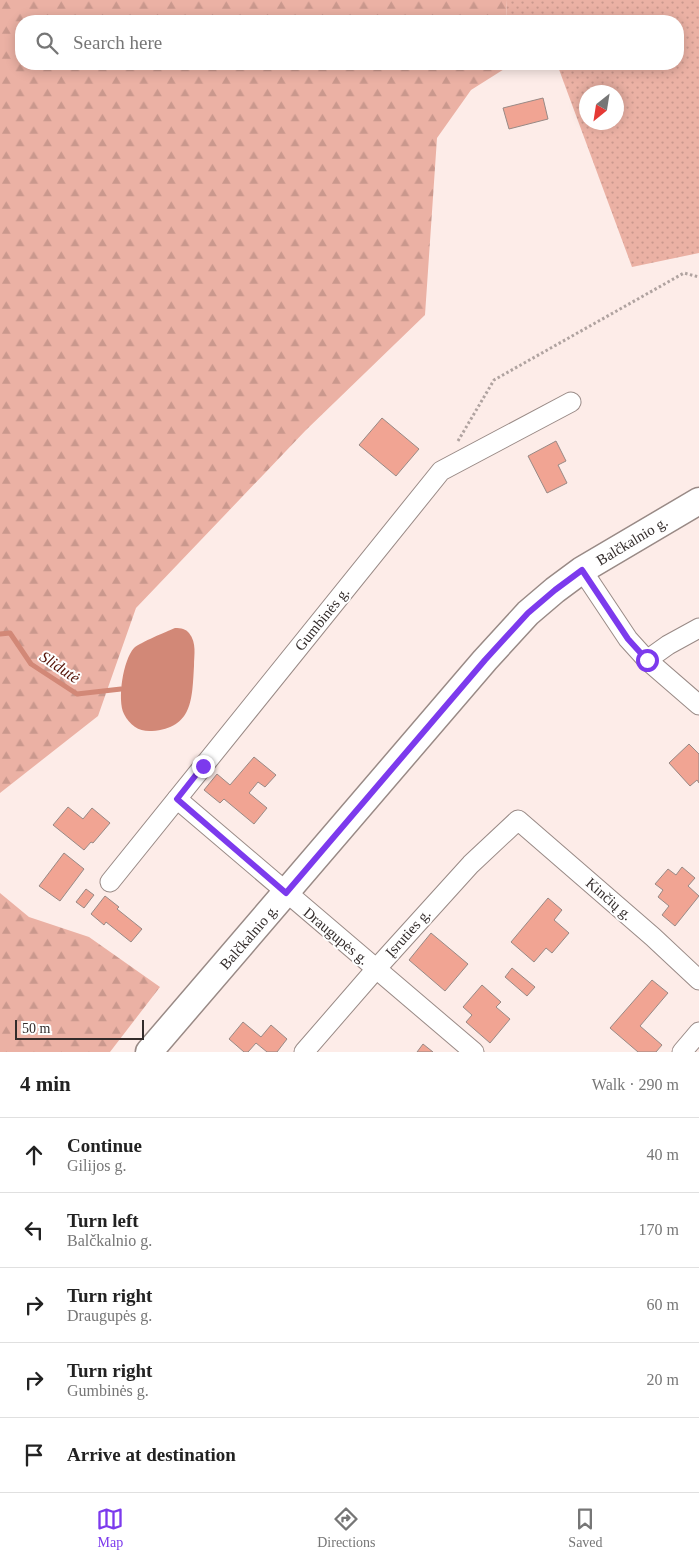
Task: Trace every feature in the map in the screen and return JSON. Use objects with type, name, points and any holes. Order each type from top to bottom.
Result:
[{"type":"street","name":"Gumbinės g.","points":[[110,882],[441,472],[571,402]]},
{"type":"street","name":"Balčkalnio g.","points":[[149,1052],[485,660],[528,613],[582,570],[699,501]]},
{"type":"street","points":[[582,570],[628,639],[647,660],[699,705]]},
{"type":"street","points":[[647,660],[668,645],[699,628]]},
{"type":"street","name":"Draugupės g.","points":[[177,799],[474,1052]]},
{"type":"street","name":"Įsruties g.","points":[[304,1052],[471,864],[518,820]]},
{"type":"street","name":"Kinčių g.","points":[[518,820],[653,937],[699,980]]},
{"type":"street","points":[[682,1052],[699,1032]]},
{"type":"path","points":[[441,472],[494,380],[684,273],[699,277]]},
{"type":"green space","points":[[0,0],[506,0],[507,15],[15,15],[15,70],[503,70],[471,90],[437,138],[425,315],[306,430],[136,608],[98,716],[0,793]]},
{"type":"green space","points":[[506,0],[699,0],[699,253],[632,267],[581,130],[624,130],[624,85],[579,85],[579,124],[559,70],[684,70],[684,15],[507,15]]},
{"type":"green space","points":[[0,893],[29,917],[89,937],[160,987],[110,1052],[0,1052]]},
{"type":"shaded area","points":[[175,628],[188,632],[192,637],[194,645],[192,690],[188,710],[176,724],[165,729],[148,731],[139,729],[129,722],[122,708],[122,680],[127,661],[134,648]]},
{"type":"building","points":[[543,98],[548,119],[509,129],[503,108]]},
{"type":"building","points":[[382,418],[419,449],[396,476],[359,445]]},
{"type":"building","points":[[556,441],[566,461],[558,465],[567,483],[547,493],[528,456]]},
{"type":"building","points":[[689,744],[699,754],[699,783],[697,780],[690,786],[669,763]]},
{"type":"building","points":[[254,757],[276,775],[265,787],[258,782],[249,793],[267,808],[254,824],[224,799],[220,803],[204,790],[217,774],[230,785]]},
{"type":"building","points":[[68,807],[83,819],[92,808],[110,823],[93,843],[91,842],[84,850],[53,825]]},
{"type":"building","points":[[64,853],[84,869],[60,901],[39,886]]},
{"type":"building","points":[[682,867],[695,878],[688,886],[699,896],[675,926],[662,915],[669,906],[658,897],[663,890],[655,884],[668,869],[676,875]]},
{"type":"building","points":[[86,889],[94,895],[84,908],[76,902]]},
{"type":"building","points":[[105,896],[119,907],[117,909],[142,929],[131,942],[106,922],[104,925],[91,914]]},
{"type":"building","points":[[548,898],[562,910],[554,920],[569,933],[552,953],[546,948],[534,962],[511,942]]},
{"type":"building","points":[[431,933],[468,964],[445,991],[409,960]]},
{"type":"building","points":[[512,968],[535,987],[527,996],[505,977]]},
{"type":"building","points":[[652,980],[668,993],[640,1026],[662,1045],[656,1052],[638,1052],[610,1028]]},
{"type":"building","points":[[482,985],[501,1002],[496,1007],[510,1019],[490,1043],[466,1022],[472,1015],[463,1007]]},
{"type":"building","points":[[243,1022],[261,1037],[271,1025],[287,1039],[277,1052],[267,1052],[256,1043],[248,1052],[244,1052],[229,1039]]},
{"type":"building","points":[[423,1044],[433,1052],[417,1052]]},
{"type":"waterway","name":"Slidutė","points":[[0,634],[10,633],[31,664],[77,694],[121,689]]},
{"type":"route","points":[[203,766],[177,799],[286,893],[485,660],[528,613],[582,570],[628,639],[647,660]]}]
